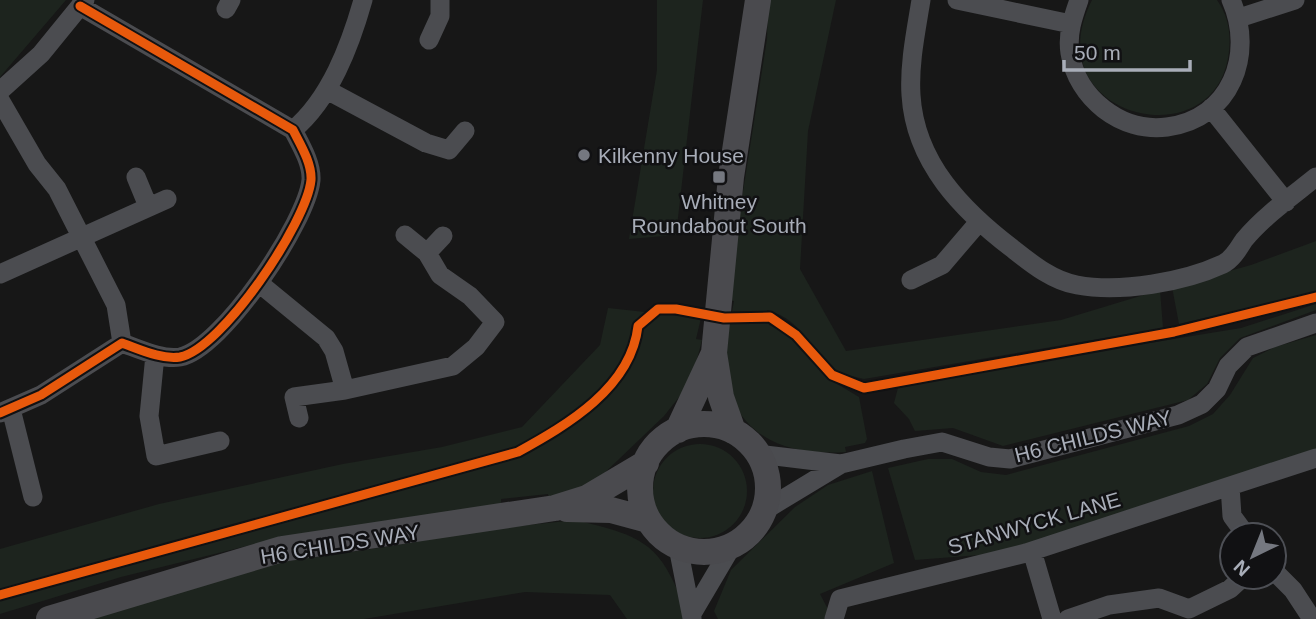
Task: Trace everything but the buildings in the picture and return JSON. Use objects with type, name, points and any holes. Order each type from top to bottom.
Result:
[{"type":"street","points":[[293,130],[310,116],[327,90],[363,0]]},
{"type":"street","points":[[429,40],[440,16],[440,0]]},
{"type":"street","points":[[733,431],[721,397],[714,353],[730,177],[758,0]]},
{"type":"street","points":[[921,0],[913,51],[911,96],[922,139],[938,175],[958,204],[978,223],[1049,275],[1077,285],[1136,286],[1226,263],[1257,225],[1316,177]]},
{"type":"street","points":[[957,0],[1071,24]]},
{"type":"street","points":[[1079,0],[1071,24],[1070,52],[1078,79],[1094,102],[1116,118],[1143,127],[1167,127],[1191,120],[1211,108],[1228,89],[1238,67],[1242,43],[1239,18],[1231,0]]},
{"type":"street","points":[[1239,18],[1295,0]]},
{"type":"street","points":[[0,91],[41,54],[82,3],[293,130],[304,151],[311,178],[301,218],[259,283],[206,344],[180,357],[155,355],[122,343]]},
{"type":"street","points":[[327,90],[426,143],[449,150],[465,131]]},
{"type":"street","points":[[0,100],[37,164],[57,189],[116,305],[122,343]]},
{"type":"street","points":[[1211,108],[1286,202]]},
{"type":"street","points":[[135,177],[148,206]]},
{"type":"street","points":[[0,274],[167,199]]},
{"type":"street","points":[[907,280],[942,265],[978,223]]},
{"type":"street","points":[[299,418],[295,397],[345,390],[453,366],[476,347],[495,322],[470,296],[440,275],[427,253],[405,235]]},
{"type":"street","points":[[427,253],[443,236]]},
{"type":"street","points":[[259,283],[326,338],[334,351],[345,390]]},
{"type":"street","name":"H6 CHILDS WAY","points":[[765,510],[846,463],[904,449],[942,442],[989,457],[1010,459],[1178,415],[1202,404],[1217,389],[1228,366],[1247,347],[1316,323]]},
{"type":"street","points":[[33,497],[6,411],[41,395],[122,343]]},
{"type":"street","points":[[678,430],[714,353]]},
{"type":"street","points":[[155,355],[149,416],[156,456],[220,441]]},
{"type":"street","points":[[693,616],[732,546],[757,524],[765,510],[767,481],[758,454],[747,441],[733,431],[715,425],[696,425],[678,430],[653,449],[646,463],[640,482],[642,502],[648,520],[661,536],[678,547],[714,552],[732,546]]},
{"type":"street","name":"H6 CHILDS WAY","points":[[758,454],[846,463]]},
{"type":"street","name":"STANWYCK LANE","points":[[834,619],[840,599],[1031,551],[1316,458]]},
{"type":"street","name":"H6 CHILDS WAY","points":[[49,619],[282,549],[500,519],[555,508],[587,498],[646,463]]},
{"type":"street","points":[[1230,486],[1232,516],[1236,521]]},
{"type":"street","name":"H6 CHILDS WAY","points":[[555,508],[611,510],[648,520]]},
{"type":"street","points":[[678,547],[693,616]]},
{"type":"street","points":[[1031,551],[1052,619]]},
{"type":"street","points":[[1288,585],[1311,619]]},
{"type":"street","points":[[1068,619],[1109,605],[1158,598],[1189,609],[1226,591]]},
{"type":"shaded area","points":[[0,0],[66,0],[0,77]]},
{"type":"shaded area","points":[[657,0],[703,0],[676,235],[629,239],[657,70]]},
{"type":"shaded area","points":[[768,0],[836,0],[808,131],[800,269],[846,351],[1061,320],[1160,290],[1163,328],[864,379],[829,365],[791,322],[767,310],[769,325],[785,332],[827,378],[859,397],[867,439],[865,443],[845,447],[846,452],[812,452],[780,444],[753,428],[732,400],[722,375],[734,301],[726,300],[767,39]]},
{"type":"shaded area","points":[[1092,0],[1217,0],[1226,18],[1230,38],[1229,51],[1217,86],[1195,106],[1165,115],[1134,111],[1106,97],[1087,73],[1080,41]]},
{"type":"shaded area","points":[[1316,241],[1316,292],[1179,324],[1172,287],[1251,265]]},
{"type":"shaded area","points":[[1316,304],[1316,310],[1240,338],[1220,358],[1207,384],[1188,400],[1003,446],[953,428],[915,431],[909,419],[894,403],[899,384],[1241,328]]},
{"type":"shaded area","points":[[608,308],[701,318],[696,339],[702,340],[691,382],[664,416],[595,482],[549,499],[548,494],[501,499],[501,504],[284,537],[121,577],[0,614],[0,549],[159,504],[343,464],[442,447],[522,427],[600,345]]},
{"type":"shaded area","points":[[1316,335],[1316,458],[1032,551],[915,560],[888,468],[928,459],[952,459],[981,472],[1006,475],[1189,426],[1213,414],[1230,395],[1253,358],[1275,347]]},
{"type":"shaded area","points":[[700,444],[718,448],[733,458],[743,473],[747,491],[743,509],[733,524],[718,534],[700,538],[682,534],[667,524],[657,509],[653,491],[657,473],[667,458],[682,448]]},
{"type":"shaded area","points":[[872,471],[894,563],[820,594],[833,619],[718,619],[714,611],[731,570],[795,507],[828,485]]},
{"type":"shaded area","points":[[577,520],[620,532],[654,552],[676,588],[683,619],[627,619],[610,595],[525,592],[364,619],[82,619],[266,564],[392,546],[441,534]]},
{"type":"cycle path","points":[[0,413],[41,395],[122,343],[173,358],[198,349],[239,309],[260,281],[295,224],[311,180],[308,160],[293,130],[80,6]]},
{"type":"cycle path","points":[[0,595],[518,452],[576,417],[610,386],[633,348],[638,326],[658,309],[676,309],[724,318],[770,317],[796,335],[832,375],[864,388],[1174,332],[1316,297]]},
{"type":"place","name":"Kilkenny House","points":[[584,155]]},
{"type":"place","name":"Whitney Roundabout South","points":[[719,177]]}]
